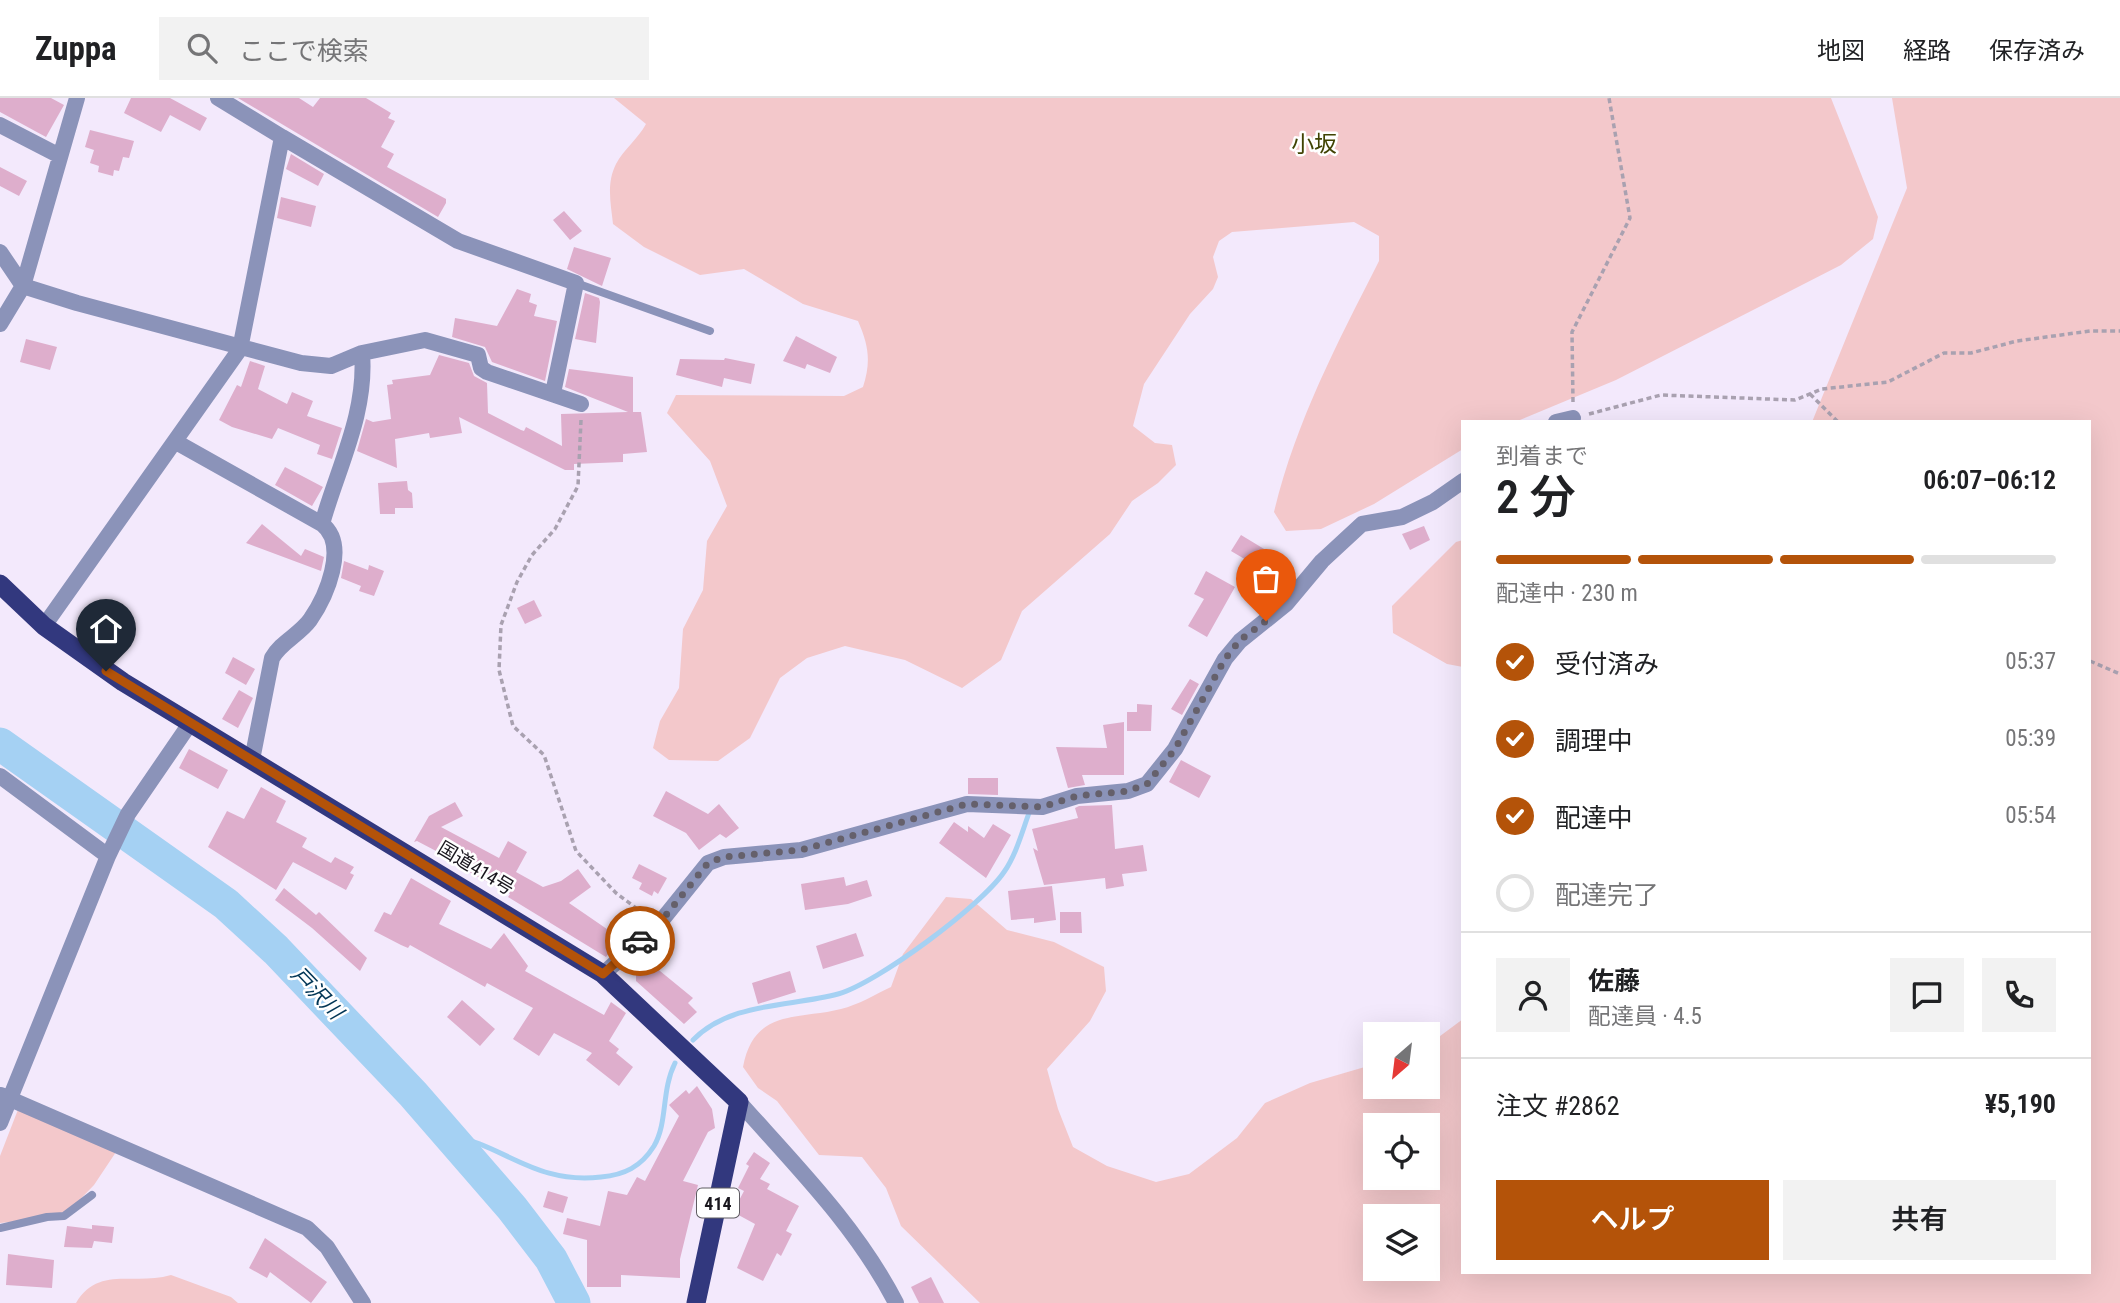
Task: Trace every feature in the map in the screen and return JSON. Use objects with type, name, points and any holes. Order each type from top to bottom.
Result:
[{"type":"highway","name":"国道414号","points":[[0,584],[44,626],[90,661],[189,725],[252,760],[603,974],[739,1102]]},
{"type":"highway","name":"414","points":[[696,1303],[739,1102]]},
{"type":"street","points":[[0,324],[23,285],[43,220],[58,155],[77,98]]},
{"type":"street","points":[[218,98],[458,242],[576,284],[554,393]]},
{"type":"street","points":[[0,125],[58,155]]},
{"type":"street","points":[[44,626],[240,349],[282,137]]},
{"type":"street","points":[[0,252],[23,285],[240,349],[322,367],[406,342],[435,340],[478,355],[481,368],[487,372],[581,404]]},
{"type":"street","points":[[322,524],[360,407],[365,381],[362,353]]},
{"type":"street","points":[[1564,420],[1573,418]]},
{"type":"street","points":[[176,442],[322,524],[329,530],[333,540],[334,561],[330,579],[310,620],[278,648],[271,658],[252,760]]},
{"type":"street","points":[[603,974],[658,925],[708,863],[724,857],[801,850],[967,804],[1042,807],[1077,796],[1128,791],[1147,784],[1175,749],[1225,659],[1240,640],[1286,604],[1322,561],[1362,524],[1402,517],[1433,502],[1461,482]]},
{"type":"street","points":[[0,1123],[5,1097],[108,856],[128,814],[189,725]]},
{"type":"street","points":[[0,776],[108,856]]},
{"type":"street","points":[[5,1097],[307,1228],[327,1247],[363,1303]]},
{"type":"street","points":[[739,1102],[834,1208],[883,1277],[896,1303]]},
{"type":"lane","points":[[576,284],[710,331]]},
{"type":"lane","points":[[0,1228],[47,1217],[64,1216],[92,1195]]},
{"type":"path","points":[[1609,98],[1630,218],[1572,332],[1573,418],[1661,395],[1795,400],[1822,389],[1888,382],[1944,353],[1971,353],[2017,341],[2120,331]]},
{"type":"path","points":[[1810,394],[1836,420]]},
{"type":"path","points":[[581,404],[578,486],[555,529],[532,555],[517,582],[500,625],[499,670],[513,726],[544,755],[576,851],[616,893],[658,925]]},
{"type":"path","points":[[2091,661],[2120,674]]},
{"type":"shaded area","points":[[614,98],[1831,98],[1878,217],[1873,239],[1841,265],[1616,380],[1520,420],[1461,420],[1461,450],[1374,504],[1321,529],[1286,531],[1274,512],[1283,478],[1319,384],[1379,261],[1379,236],[1354,222],[1232,232],[1219,241],[1213,257],[1218,277],[1213,289],[1190,314],[1144,384],[1133,426],[1155,443],[1172,445],[1176,465],[1158,483],[1132,501],[1110,534],[1022,611],[1001,660],[962,688],[905,660],[845,646],[807,658],[780,678],[750,738],[718,761],[669,760],[653,748],[660,721],[679,688],[683,629],[703,590],[707,541],[727,506],[710,461],[667,413],[676,395],[844,396],[863,387],[868,354],[858,321],[803,304],[744,269],[700,275],[644,247],[613,224],[610,194],[613,172],[619,159],[646,124]]},
{"type":"shaded area","points":[[1892,98],[2120,98],[2120,1303],[980,1303],[901,1226],[886,1188],[862,1157],[819,1155],[777,1101],[758,1088],[743,1067],[749,1048],[757,1035],[768,1026],[780,1020],[847,1007],[891,987],[903,954],[946,897],[971,899],[1007,930],[1054,942],[1104,967],[1106,991],[1090,1021],[1047,1069],[1058,1109],[1073,1147],[1107,1166],[1156,1182],[1189,1174],[1237,1138],[1265,1103],[1310,1083],[1363,1068],[1363,1099],[1440,1099],[1440,1036],[1461,1020],[1461,1274],[2091,1274],[2091,420],[1813,420],[1907,188]]},
{"type":"shaded area","points":[[1461,541],[1461,667],[1447,664],[1393,633],[1392,606],[1456,542]]},
{"type":"shaded area","points":[[19,1107],[120,1146],[94,1185],[64,1216],[0,1223],[0,1156]]},
{"type":"shaded area","points":[[171,1275],[231,1297],[238,1303],[76,1303],[85,1291],[106,1280]]},
{"type":"building","points":[[0,98],[51,98],[64,105],[46,137],[0,112]]},
{"type":"building","points":[[131,98],[170,98],[207,118],[200,131],[170,115],[161,132],[124,113]]},
{"type":"building","points":[[238,98],[299,98],[313,107],[320,98],[366,98],[391,113],[388,118],[395,121],[381,147],[394,154],[387,167],[446,199],[446,203],[438,217]]},
{"type":"building","points":[[90,130],[134,141],[129,158],[123,157],[119,171],[114,170],[113,176],[98,172],[99,166],[90,163],[94,150],[85,147]]},
{"type":"building","points":[[291,154],[324,174],[318,186],[286,169]]},
{"type":"building","points":[[0,167],[27,181],[19,196],[0,186]]},
{"type":"building","points":[[281,197],[316,206],[311,227],[277,218]]},
{"type":"building","points":[[564,211],[582,231],[570,240],[553,220]]},
{"type":"building","points":[[574,247],[611,258],[602,286],[567,269]]},
{"type":"building","points":[[517,289],[531,294],[529,302],[537,305],[534,316],[557,321],[545,381],[492,362],[485,347],[452,337],[455,318],[497,326]]},
{"type":"building","points":[[585,293],[599,298],[600,302],[596,343],[575,339]]},
{"type":"building","points":[[796,336],[837,357],[830,373],[807,364],[805,369],[783,361]]},
{"type":"building","points":[[26,339],[57,347],[50,370],[20,362]]},
{"type":"building","points":[[439,355],[469,363],[474,376],[487,383],[488,413],[521,430],[524,431],[526,427],[562,446],[561,414],[628,412],[565,387],[569,369],[633,377],[633,412],[641,412],[647,452],[623,454],[623,462],[574,464],[574,470],[565,470],[459,417],[462,433],[430,438],[429,433],[395,439],[397,468],[357,451],[366,419],[373,422],[391,419],[387,385],[393,384],[392,380],[430,375]]},
{"type":"building","points":[[725,358],[755,364],[751,384],[724,378],[722,387],[676,375],[680,359]]},
{"type":"building","points":[[250,361],[265,366],[258,389],[287,404],[292,392],[313,401],[307,416],[342,428],[332,459],[317,454],[320,445],[278,428],[272,439],[232,427],[219,420],[237,385],[241,387]]},
{"type":"building","points":[[285,467],[323,487],[312,506],[275,485]]},
{"type":"building","points":[[407,481],[408,490],[412,493],[413,508],[395,508],[395,514],[380,514],[378,483]]},
{"type":"building","points":[[262,524],[301,556],[305,549],[324,557],[321,571],[246,543]]},
{"type":"building","points":[[1424,526],[1430,540],[1410,550],[1402,534]]},
{"type":"building","points":[[1241,535],[1284,561],[1275,577],[1231,551]]},
{"type":"building","points":[[344,561],[368,570],[369,565],[384,571],[374,596],[359,591],[361,586],[341,578]]},
{"type":"building","points":[[1206,571],[1235,587],[1207,637],[1188,626],[1204,599],[1194,594]]},
{"type":"building","points":[[534,600],[542,616],[525,624],[517,608]]},
{"type":"building","points":[[233,657],[255,669],[246,685],[225,673]]},
{"type":"building","points":[[1190,679],[1199,684],[1182,715],[1171,709]]},
{"type":"building","points":[[239,690],[253,698],[238,728],[222,719]]},
{"type":"building","points":[[1137,704],[1152,705],[1151,731],[1127,731],[1127,712],[1137,712]]},
{"type":"building","points":[[1124,722],[1124,775],[1082,775],[1085,785],[1068,788],[1056,747],[1107,748],[1103,725]]},
{"type":"building","points":[[189,749],[228,770],[218,789],[179,768]]},
{"type":"building","points":[[1181,760],[1211,776],[1199,798],[1169,782]]},
{"type":"building","points":[[968,778],[998,778],[998,795],[968,794]]},
{"type":"building","points":[[261,787],[286,801],[276,822],[307,838],[302,847],[331,863],[335,857],[354,867],[350,873],[354,875],[346,890],[293,862],[276,890],[208,847],[227,811],[244,819]]},
{"type":"building","points":[[666,791],[708,814],[719,804],[739,828],[726,838],[720,834],[699,850],[686,833],[653,816]]},
{"type":"building","points":[[455,802],[463,816],[441,827],[499,858],[508,841],[527,852],[516,872],[543,887],[561,881],[578,869],[591,887],[569,903],[620,938],[606,957],[508,897],[510,894],[456,865],[457,862],[417,841],[414,842],[429,816]]},
{"type":"building","points":[[1112,805],[1115,849],[1143,845],[1147,871],[1122,874],[1124,886],[1106,889],[1105,878],[1044,885],[1033,848],[1038,851],[1032,829],[1078,818],[1075,808],[1079,806]]},
{"type":"building","points":[[954,822],[968,832],[968,826],[984,838],[993,824],[1011,835],[986,878],[939,843]]},
{"type":"building","points":[[639,864],[667,878],[658,894],[654,891],[652,896],[639,889],[642,883],[632,878]]},
{"type":"building","points":[[844,877],[846,886],[867,880],[872,896],[848,904],[805,910],[801,884]]},
{"type":"building","points":[[411,878],[451,901],[439,924],[491,949],[504,933],[528,966],[525,971],[604,1015],[611,1002],[626,1013],[609,1041],[619,1049],[616,1053],[633,1067],[619,1086],[586,1060],[592,1053],[554,1033],[539,1056],[513,1039],[533,1008],[487,983],[485,987],[410,945],[408,948],[374,931],[384,912],[391,915]]},
{"type":"building","points":[[1052,886],[1056,920],[1034,923],[1034,918],[1011,920],[1008,891]]},
{"type":"building","points":[[284,888],[316,915],[319,912],[367,958],[360,971],[312,928],[275,900]]},
{"type":"building","points":[[1060,912],[1081,912],[1082,933],[1060,933]]},
{"type":"building","points":[[856,933],[864,956],[823,969],[816,946]]},
{"type":"building","points":[[649,962],[693,998],[688,1003],[697,1012],[684,1024],[636,981],[636,975]]},
{"type":"building","points":[[790,971],[796,992],[758,1004],[752,983]]},
{"type":"building","points":[[462,1000],[495,1029],[480,1046],[447,1017]]},
{"type":"building","points":[[697,1086],[712,1109],[715,1128],[708,1132],[683,1181],[698,1185],[680,1259],[680,1278],[621,1275],[621,1287],[587,1287],[587,1240],[563,1234],[567,1218],[600,1226],[608,1191],[627,1195],[637,1177],[645,1181],[679,1116],[669,1105],[686,1090],[689,1094]]},
{"type":"building","points":[[754,1152],[770,1163],[760,1179],[770,1184],[767,1189],[799,1206],[786,1231],[792,1234],[781,1256],[777,1253],[763,1281],[737,1268],[755,1224],[733,1212],[744,1191],[738,1188],[749,1166],[746,1164]]},
{"type":"building","points":[[548,1191],[568,1197],[563,1213],[543,1207]]},
{"type":"building","points":[[92,1225],[114,1227],[112,1243],[94,1241],[92,1248],[64,1247],[67,1226],[92,1229]]},
{"type":"building","points":[[265,1238],[327,1282],[311,1303],[270,1272],[267,1278],[249,1268]]},
{"type":"building","points":[[8,1254],[54,1260],[52,1288],[6,1285]]},
{"type":"building","points":[[931,1277],[944,1303],[919,1303],[911,1287]]},
{"type":"waterway","name":"戸沢川","points":[[0,744],[226,904],[276,950],[413,1094],[512,1208],[551,1259],[574,1303]]},
{"type":"waterway","points":[[693,1040],[708,1028],[742,1012],[838,994],[902,960],[952,923],[992,887],[1012,858],[1029,813]]},
{"type":"waterway","points":[[447,1135],[486,1146],[538,1170],[557,1175],[577,1178],[617,1174],[638,1165],[654,1146],[661,1127],[668,1084],[675,1063]]},
{"type":"way so far","points":[[640,941],[658,925],[708,863],[724,857],[801,850],[967,804],[1042,807],[1077,796],[1128,791],[1147,784],[1161,769],[1191,724],[1225,659],[1240,640],[1266,621]]},
{"type":"district","name":"小坂","points":[[1314,144]]},
{"type":"route","points":[[106,671],[189,725],[526,924],[603,974],[640,941]]}]
